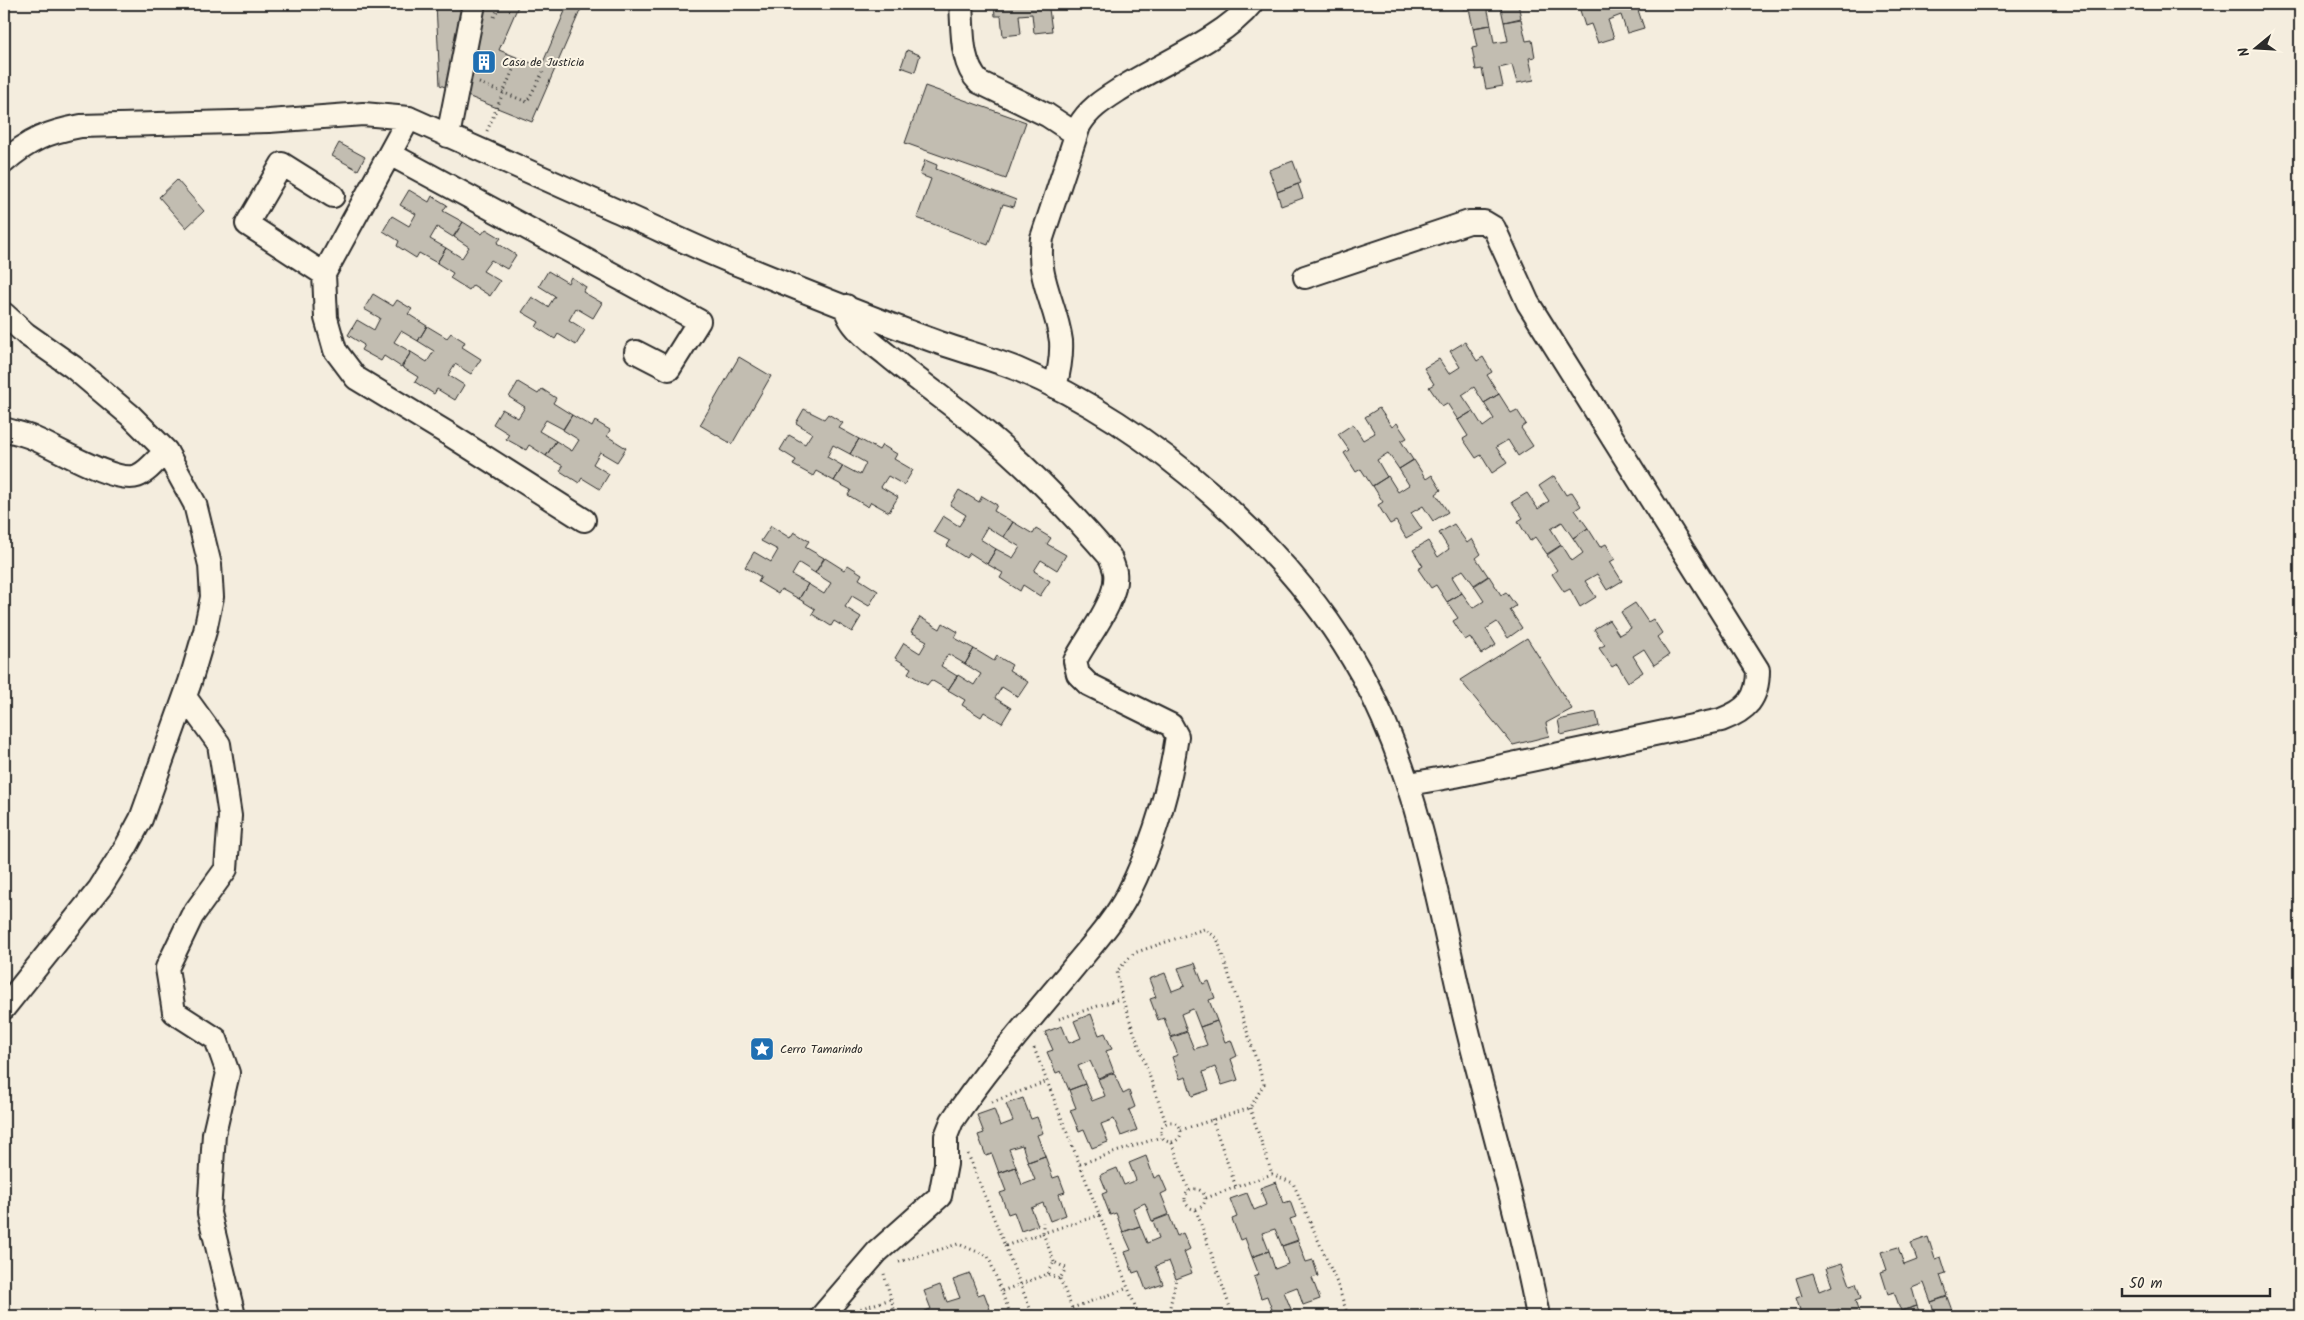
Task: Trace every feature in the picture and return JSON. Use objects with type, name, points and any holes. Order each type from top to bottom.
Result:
[{"type":"street","points":[[448,136],[474,4]]},
{"type":"street","points":[[961,4],[967,63],[972,75],[979,82],[1047,115],[1076,134]]},
{"type":"street","points":[[1055,387],[1061,364],[1060,340],[1041,269],[1040,252],[1042,238],[1083,118],[1098,103],[1146,73],[1221,31],[1250,4]]},
{"type":"street","points":[[4,162],[32,140],[60,130],[81,126],[268,121],[363,114],[409,118],[742,266],[1018,370],[1055,387],[1127,431],[1186,474],[1215,496],[1276,559],[1316,606],[1343,642],[1381,712],[1409,784],[1422,828],[1465,1019],[1529,1268],[1538,1316]]},
{"type":"street","points":[[409,118],[324,274],[326,318],[333,343],[342,362],[356,378],[584,520]]},
{"type":"street","points":[[390,154],[699,321],[669,369],[636,352]]},
{"type":"street","points":[[324,274],[247,224],[282,164],[333,196]]},
{"type":"street","points":[[1305,277],[1469,222],[1484,222],[1494,228],[1528,303],[1758,670],[1758,680],[1752,700],[1739,713],[1721,720],[1409,784]]},
{"type":"street","points":[[822,1316],[877,1252],[940,1196],[946,1164],[946,1136],[952,1121],[1011,1043],[1100,935],[1127,895],[1155,832],[1178,736],[1171,725],[1088,684],[1075,670],[1075,661],[1113,592],[1115,573],[1110,557],[1019,462],[982,429],[914,378],[871,342],[849,320],[846,306]]},
{"type":"street","points":[[4,314],[26,334],[73,367],[131,416],[166,451],[195,504],[210,565],[210,605],[201,646],[150,796],[126,848],[100,888],[4,1008]]},
{"type":"street","points":[[4,429],[32,437],[97,468],[126,478],[137,476],[146,471],[166,451]]},
{"type":"street","points":[[185,697],[220,744],[230,816],[226,869],[192,916],[167,968],[174,1012],[216,1039],[228,1073],[214,1134],[208,1213],[234,1316]]},
{"type":"path","points":[[493,19],[500,4]]},
{"type":"path","points":[[480,150],[518,58]]},
{"type":"path","points":[[476,80],[480,84],[527,102],[543,72]]},
{"type":"path","points":[[1166,1123],[1122,998],[1117,971],[1134,953],[1204,929],[1217,938],[1264,1084],[1250,1108],[1181,1130]]},
{"type":"path","points":[[1056,1020],[1122,998]]},
{"type":"path","points":[[1032,1041],[1139,1316]]},
{"type":"path","points":[[983,1105],[1048,1081]]},
{"type":"path","points":[[1250,1108],[1272,1174]]},
{"type":"path","points":[[1212,1119],[1236,1187]]},
{"type":"path","points":[[1166,1123],[1175,1123],[1181,1130],[1178,1140],[1172,1143],[1164,1141],[1161,1137],[1161,1128],[1166,1123]]},
{"type":"path","points":[[1080,1164],[1161,1137]]},
{"type":"path","points":[[1172,1143],[1189,1191],[1185,1200],[1187,1206],[1196,1210],[1233,1316]]},
{"type":"path","points":[[964,1145],[1033,1316]]},
{"type":"path","points":[[1196,1210],[1202,1207],[1206,1198],[1272,1174],[1293,1183],[1337,1283],[1348,1316]]},
{"type":"path","points":[[1189,1191],[1200,1190],[1206,1198]]},
{"type":"path","points":[[1005,1246],[1100,1215]]},
{"type":"path","points":[[1042,1222],[1043,1233],[1054,1262],[1066,1268],[1060,1279]]},
{"type":"path","points":[[892,1265],[958,1244],[988,1256],[1012,1316]]},
{"type":"path","points":[[1048,1274],[1054,1262]]},
{"type":"path","points":[[882,1268],[896,1316]]},
{"type":"path","points":[[1002,1291],[1048,1274],[1060,1279],[1072,1308],[1078,1316]]},
{"type":"path","points":[[1168,1316],[1176,1279]]},
{"type":"path","points":[[1072,1308],[1128,1288]]},
{"type":"path","points":[[855,1311],[891,1299]]},
{"type":"path","points":[[1297,1316],[1299,1311]]},
{"type":"building","name":"Casa de Justicia","points":[[436,4],[519,4],[499,50],[541,67],[568,4],[583,4],[532,122],[440,85]]},
{"type":"building","points":[[994,4],[1056,4],[1056,9],[1049,9],[1052,31],[1034,33],[1032,14],[1019,15],[1021,34],[1003,36],[1001,16],[995,16]]},
{"type":"building","points":[[1462,4],[1499,4],[1487,6],[1491,25],[1473,28],[1469,8],[1463,9]]},
{"type":"building","points":[[1500,4],[1518,4],[1521,18],[1504,22]]},
{"type":"building","points":[[1578,4],[1642,4],[1637,7],[1644,28],[1627,33],[1621,15],[1608,20],[1614,38],[1598,43],[1591,24],[1585,26]]},
{"type":"building","points":[[1521,19],[1526,41],[1532,40],[1535,57],[1529,58],[1534,80],[1517,83],[1512,65],[1499,68],[1503,86],[1486,89],[1482,69],[1476,70],[1472,48],[1477,47],[1473,28],[1491,25],[1494,43],[1508,41],[1504,22]]},
{"type":"building","points":[[907,50],[920,55],[915,72],[901,67]]},
{"type":"building","points":[[925,86],[1026,122],[1006,179],[905,143]]},
{"type":"building","points":[[339,143],[365,157],[358,170],[332,156]]},
{"type":"building","points":[[925,160],[937,165],[936,169],[1016,200],[1014,207],[1003,204],[988,245],[917,218],[931,179],[920,175]]},
{"type":"building","points":[[1293,161],[1301,183],[1277,192],[1269,170]]},
{"type":"building","points":[[177,180],[204,211],[186,228],[159,197]]},
{"type":"building","points":[[1298,184],[1303,198],[1281,206],[1277,192]]},
{"type":"building","points":[[409,190],[429,202],[432,196],[447,205],[443,211],[463,222],[453,237],[437,227],[430,239],[446,248],[437,263],[419,253],[416,258],[397,246],[399,241],[383,231],[392,216],[409,226],[416,214],[400,205]]},
{"type":"building","points":[[463,222],[482,234],[486,229],[501,238],[497,243],[516,255],[507,269],[491,260],[483,271],[500,281],[490,296],[473,285],[469,290],[450,278],[453,273],[437,263],[446,248],[462,258],[469,247],[454,237]]},
{"type":"building","points":[[548,271],[568,283],[571,277],[586,287],[583,292],[602,303],[593,318],[576,308],[569,320],[585,330],[576,345],[558,334],[555,339],[536,327],[539,322],[522,312],[532,297],[548,307],[555,296],[539,286]]},
{"type":"building","points":[[373,294],[393,306],[397,300],[412,309],[408,314],[427,326],[418,341],[401,331],[394,342],[411,352],[401,367],[384,356],[381,361],[361,350],[364,345],[348,335],[357,320],[374,330],[380,318],[364,309]]},
{"type":"building","points":[[427,326],[447,338],[451,333],[465,342],[462,347],[481,359],[471,374],[455,364],[448,375],[464,385],[455,400],[437,389],[434,394],[415,382],[418,377],[402,367],[411,352],[427,362],[434,351],[418,341]]},
{"type":"building","points":[[1465,342],[1477,361],[1483,357],[1492,372],[1487,375],[1499,394],[1484,403],[1474,387],[1462,395],[1473,411],[1458,420],[1447,403],[1442,406],[1429,387],[1434,384],[1424,368],[1439,359],[1449,374],[1460,367],[1450,351]]},
{"type":"building","points":[[739,357],[771,376],[732,444],[700,425]]},
{"type":"building","points":[[518,382],[538,394],[542,389],[556,398],[553,403],[572,415],[563,429],[546,420],[539,431],[556,441],[546,456],[529,445],[526,450],[506,439],[509,434],[493,424],[502,409],[518,418],[525,407],[509,397]]},
{"type":"building","points":[[1499,394],[1511,413],[1517,410],[1526,424],[1521,428],[1533,446],[1518,456],[1508,440],[1496,447],[1507,463],[1492,473],[1481,455],[1476,458],[1463,439],[1468,436],[1458,420],[1473,411],[1483,427],[1494,419],[1484,403]]},
{"type":"building","points":[[1379,408],[1392,427],[1397,423],[1407,438],[1401,441],[1413,460],[1399,469],[1388,453],[1377,460],[1387,477],[1372,486],[1361,469],[1356,472],[1344,453],[1349,450],[1338,434],[1353,424],[1363,440],[1375,433],[1365,417]]},
{"type":"building","points":[[804,409],[824,419],[828,414],[843,423],[839,428],[859,439],[850,454],[833,445],[827,457],[843,466],[834,481],[816,471],[813,476],[793,465],[796,460],[780,450],[789,435],[805,444],[812,433],[796,423]]},
{"type":"building","points":[[572,415],[592,427],[595,421],[610,430],[607,436],[626,448],[617,462],[600,452],[593,464],[609,474],[600,489],[582,478],[579,483],[560,471],[563,466],[546,456],[556,441],[572,451],[579,440],[563,430]]},
{"type":"building","points":[[859,439],[879,450],[882,445],[897,454],[894,459],[913,470],[904,485],[888,476],[881,487],[898,497],[889,512],[871,502],[868,507],[848,495],[851,490],[834,481],[843,466],[860,475],[866,463],[850,454]]},
{"type":"building","points":[[1414,460],[1426,479],[1432,475],[1441,490],[1436,494],[1448,512],[1433,521],[1423,506],[1411,513],[1422,529],[1406,538],[1396,521],[1390,524],[1378,505],[1383,502],[1373,486],[1388,476],[1398,492],[1409,485],[1399,469]]},
{"type":"building","points":[[1554,476],[1566,495],[1572,492],[1581,506],[1575,510],[1588,528],[1573,538],[1562,522],[1551,529],[1561,545],[1547,554],[1535,537],[1530,541],[1518,521],[1523,518],[1512,502],[1527,493],[1538,509],[1549,501],[1539,486]]},
{"type":"building","points":[[959,490],[979,502],[982,496],[997,505],[994,511],[1013,522],[1003,537],[987,527],[980,539],[996,549],[987,564],[970,553],[966,558],[947,546],[950,541],[933,532],[943,516],[959,526],[966,515],[950,505]]},
{"type":"building","points":[[1013,522],[1033,534],[1036,529],[1051,538],[1047,544],[1066,555],[1057,570],[1041,560],[1034,571],[1050,581],[1040,596],[1023,585],[1020,591],[1000,578],[1003,573],[987,564],[996,549],[1013,558],[1020,547],[1004,537]]},
{"type":"building","points":[[1454,524],[1467,543],[1472,539],[1481,554],[1476,558],[1488,576],[1474,585],[1463,570],[1452,577],[1462,593],[1447,602],[1436,585],[1431,588],[1418,569],[1423,566],[1413,550],[1428,541],[1438,557],[1449,549],[1439,533]]},
{"type":"building","points":[[771,526],[790,538],[794,532],[809,541],[805,547],[824,558],[815,573],[799,563],[792,575],[808,584],[799,599],[781,589],[778,594],[758,582],[761,577],[745,567],[754,552],[771,562],[778,550],[761,541]]},
{"type":"building","points":[[1588,528],[1600,547],[1606,544],[1615,559],[1610,562],[1622,581],[1607,590],[1597,574],[1585,581],[1596,597],[1580,607],[1570,589],[1564,592],[1552,574],[1557,570],[1547,555],[1562,545],[1572,561],[1583,553],[1573,538]]},
{"type":"building","points":[[825,558],[844,570],[848,565],[862,574],[859,579],[878,591],[869,606],[852,596],[845,607],[861,617],[852,632],[834,621],[831,626],[812,614],[815,609],[799,599],[808,584],[824,594],[831,583],[815,573]]},
{"type":"building","points":[[1489,576],[1501,595],[1506,592],[1516,606],[1510,610],[1522,628],[1508,638],[1497,622],[1486,629],[1496,645],[1481,654],[1470,637],[1465,640],[1453,621],[1458,618],[1447,602],[1462,593],[1473,608],[1484,601],[1474,586]]},
{"type":"building","points":[[1635,603],[1648,622],[1653,619],[1662,633],[1657,637],[1669,655],[1654,665],[1644,649],[1633,656],[1643,672],[1628,682],[1617,664],[1612,667],[1599,648],[1605,645],[1594,629],[1609,620],[1619,635],[1631,628],[1621,612]]},
{"type":"building","points":[[920,617],[940,629],[943,623],[958,632],[955,638],[974,649],[965,664],[948,654],[941,666],[957,676],[948,690],[931,680],[927,685],[908,673],[911,668],[895,658],[904,643],[920,653],[927,641],[911,632]]},
{"type":"building","points":[[1527,638],[1572,709],[1546,723],[1549,736],[1513,745],[1460,680]]},
{"type":"building","points":[[974,649],[994,661],[997,656],[1012,665],[1009,670],[1028,682],[1018,697],[1002,687],[995,698],[1011,708],[1002,723],[984,712],[981,717],[962,705],[965,700],[948,690],[958,675],[974,685],[981,674],[965,664]]},
{"type":"building","points":[[1596,712],[1599,726],[1561,735],[1558,720]]},
{"type":"building","points":[[1195,963],[1203,984],[1209,981],[1215,998],[1209,1000],[1217,1021],[1200,1027],[1193,1009],[1181,1014],[1187,1031],[1171,1037],[1164,1018],[1158,1020],[1150,999],[1156,997],[1149,979],[1165,973],[1172,991],[1185,986],[1178,968]]},
{"type":"building","points":[[1091,1014],[1099,1035],[1105,1033],[1112,1049],[1106,1051],[1114,1072],[1098,1078],[1090,1061],[1078,1066],[1085,1084],[1069,1090],[1061,1071],[1056,1073],[1047,1052],[1053,1050],[1045,1032],[1062,1026],[1069,1043],[1081,1038],[1074,1021]]},
{"type":"building","points":[[1217,1021],[1225,1042],[1231,1040],[1237,1056],[1231,1059],[1238,1080],[1222,1085],[1215,1067],[1203,1072],[1209,1090],[1192,1096],[1186,1077],[1180,1079],[1172,1057],[1178,1055],[1171,1038],[1187,1032],[1194,1049],[1207,1045],[1200,1027]]},
{"type":"building","points":[[1114,1073],[1123,1094],[1129,1091],[1135,1107],[1129,1110],[1137,1130],[1121,1136],[1114,1119],[1101,1124],[1108,1142],[1092,1148],[1084,1129],[1079,1131],[1070,1110],[1076,1108],[1069,1090],[1085,1084],[1092,1101],[1105,1096],[1098,1079]]},
{"type":"building","points":[[1023,1098],[1031,1119],[1037,1117],[1043,1133],[1037,1135],[1045,1156],[1028,1162],[1022,1145],[1009,1149],[1016,1167],[999,1173],[992,1154],[986,1156],[978,1135],[984,1133],[977,1115],[994,1109],[1000,1126],[1013,1121],[1006,1104]]},
{"type":"building","points":[[1045,1156],[1053,1178],[1059,1176],[1065,1192],[1059,1194],[1066,1215],[1050,1221],[1043,1203],[1031,1208],[1038,1225],[1021,1231],[1014,1212],[1008,1214],[1000,1193],[1006,1191],[999,1173],[1016,1167],[1022,1185],[1035,1180],[1028,1162]]},
{"type":"building","points":[[1146,1156],[1154,1178],[1160,1175],[1167,1191],[1161,1194],[1169,1214],[1152,1221],[1145,1203],[1133,1208],[1140,1226],[1123,1232],[1116,1213],[1110,1215],[1102,1194],[1107,1192],[1100,1175],[1117,1168],[1124,1185],[1136,1180],[1129,1163]]},
{"type":"building","points":[[1276,1182],[1284,1203],[1290,1201],[1296,1217],[1290,1219],[1298,1240],[1282,1246],[1275,1229],[1262,1233],[1269,1251],[1252,1257],[1245,1238],[1240,1240],[1232,1219],[1237,1217],[1230,1199],[1247,1193],[1254,1210],[1266,1205],[1260,1188]]},
{"type":"building","points":[[1169,1215],[1177,1236],[1183,1233],[1190,1249],[1184,1252],[1192,1273],[1176,1279],[1169,1261],[1156,1266],[1163,1284],[1146,1290],[1139,1271],[1133,1273],[1125,1252],[1131,1250],[1123,1232],[1140,1226],[1147,1243],[1159,1238],[1153,1221]]},
{"type":"building","points":[[1928,1237],[1935,1259],[1941,1257],[1946,1273],[1940,1275],[1947,1296],[1931,1302],[1924,1283],[1912,1288],[1917,1306],[1901,1311],[1894,1292],[1888,1294],[1881,1272],[1887,1270],[1881,1252],[1898,1247],[1904,1265],[1917,1260],[1911,1243]]},
{"type":"building","points":[[1298,1241],[1306,1262],[1313,1260],[1318,1276],[1312,1278],[1320,1299],[1303,1305],[1297,1287],[1284,1292],[1291,1309],[1274,1315],[1267,1296],[1261,1298],[1254,1277],[1259,1275],[1252,1257],[1269,1251],[1275,1269],[1288,1264],[1282,1246]]},
{"type":"building","points":[[1842,1263],[1850,1285],[1856,1283],[1861,1299],[1855,1301],[1860,1316],[1842,1316],[1839,1309],[1826,1314],[1827,1316],[1802,1316],[1796,1298],[1802,1296],[1796,1278],[1813,1273],[1819,1291],[1832,1286],[1826,1268]]},
{"type":"building","points":[[970,1274],[978,1295],[984,1293],[990,1309],[984,1312],[985,1316],[927,1316],[925,1311],[931,1309],[924,1291],[940,1285],[947,1302],[960,1298],[953,1280]]},
{"type":"building","points":[[1947,1297],[1954,1316],[1935,1316],[1931,1302]]},
{"type":"building","points":[[1917,1306],[1921,1316],[1902,1316],[1901,1311]]},
{"type":"building","points":[[886,1309],[888,1316],[870,1316],[869,1313]]},
{"type":"place","name":"Casa de Justicia","points":[[484,62]]},
{"type":"place","name":"Cerro Tamarindo","points":[[762,1049]]}]
